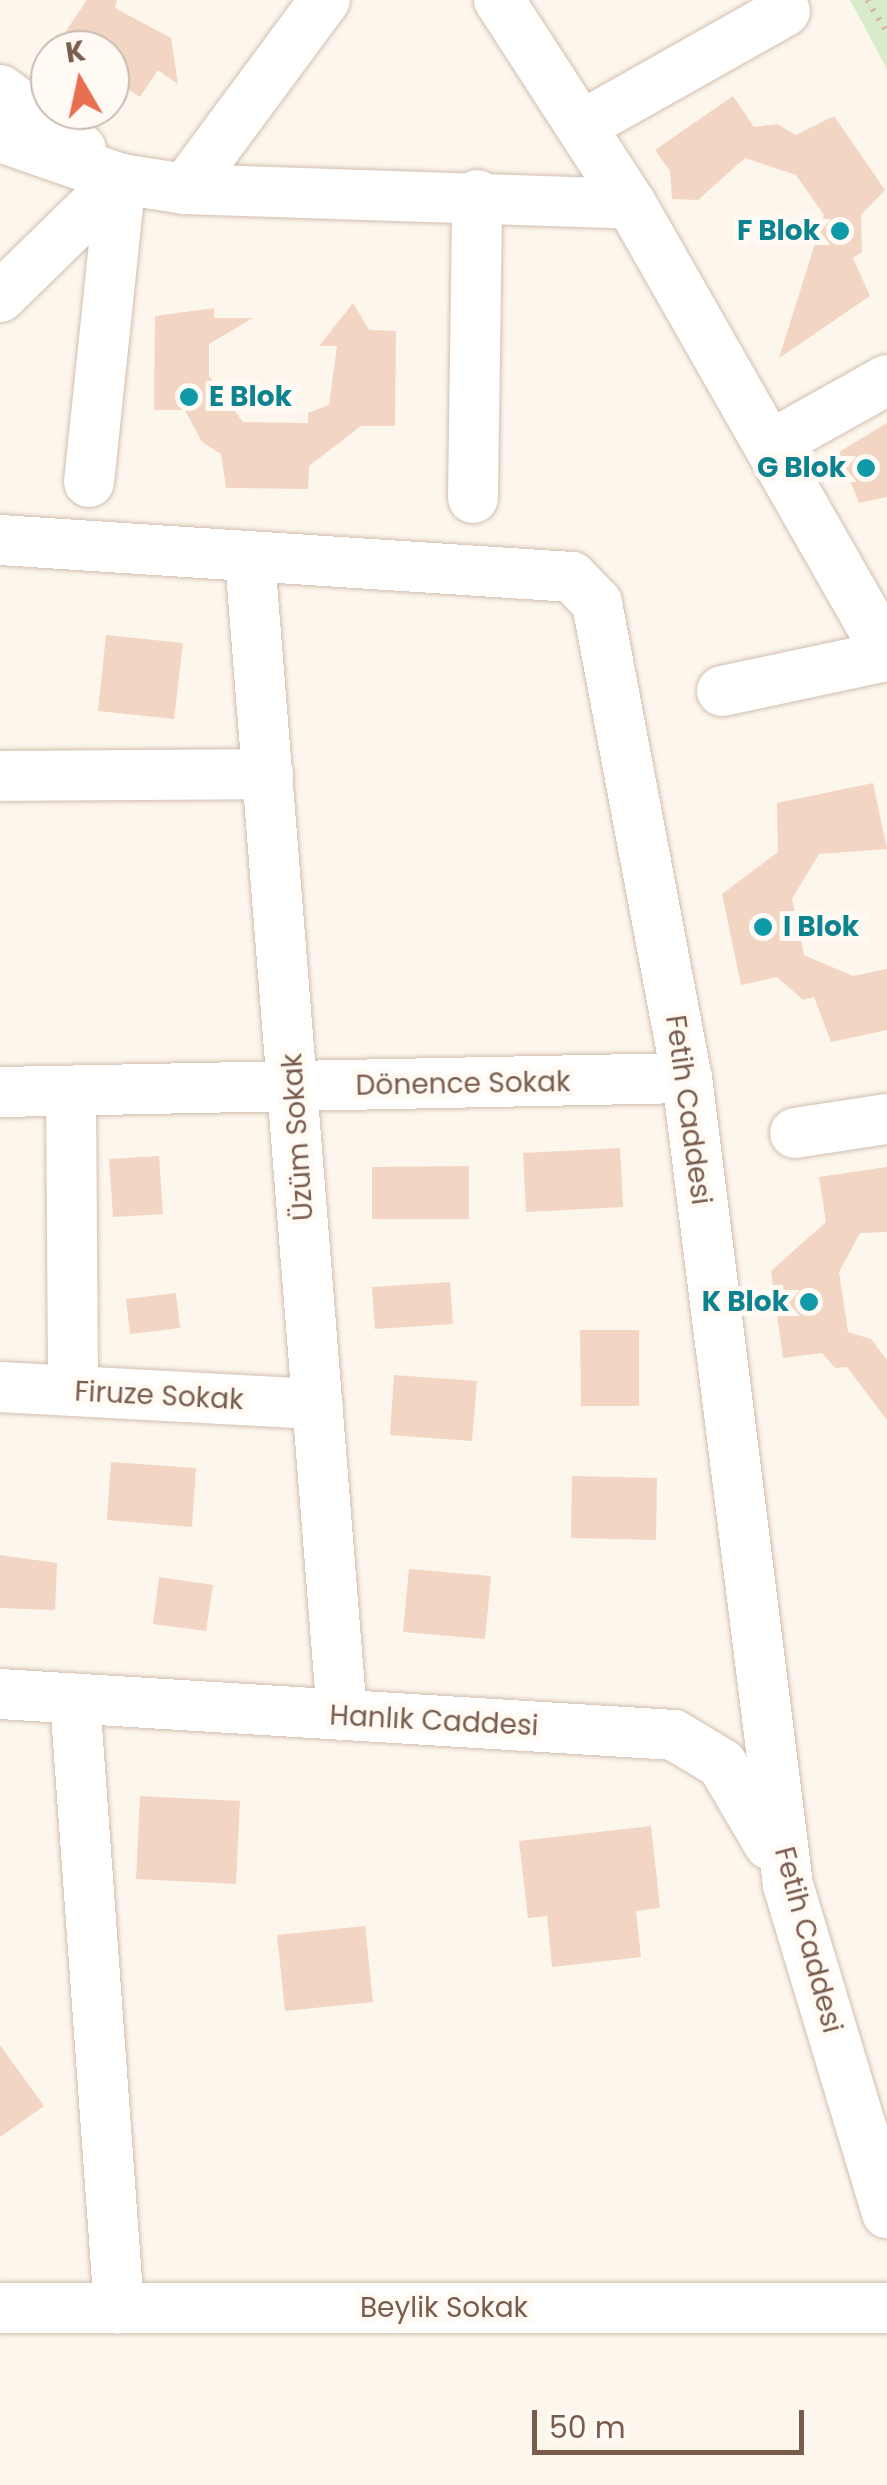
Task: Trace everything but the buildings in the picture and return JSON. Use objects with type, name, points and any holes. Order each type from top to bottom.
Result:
[{"type":"street","points":[[185,189],[326,0]]},
{"type":"street","points":[[499,0],[631,204],[887,654],[722,691]]},
{"type":"street","points":[[581,126],[785,11]]},
{"type":"street","points":[[0,90],[121,179]]},
{"type":"street","points":[[0,138],[121,179],[185,189],[477,195],[631,204]]},
{"type":"street","points":[[0,297],[121,179]]},
{"type":"street","points":[[89,482],[121,179]]},
{"type":"street","points":[[473,498],[477,195]]},
{"type":"street","points":[[769,446],[887,380]]},
{"type":"street","name":"Fetih Caddesi","points":[[0,540],[572,577],[597,604],[686,1078],[766,1739],[788,1885],[887,2212]]},
{"type":"street","name":"Üzüm Sokak","points":[[250,559],[342,1715]]},
{"type":"street","points":[[0,776],[268,774]]},
{"type":"street","name":"Dönence Sokak","points":[[0,1092],[686,1078]]},
{"type":"street","points":[[71,1091],[74,1391]]},
{"type":"street","points":[[795,1133],[887,1120]]},
{"type":"street","name":"Firuze Sokak","points":[[0,1387],[318,1404]]},
{"type":"street","name":"Hanlık Caddesi","points":[[0,1694],[674,1735],[722,1764],[749,1799],[788,1885]]},
{"type":"street","points":[[75,1699],[119,2308]]},
{"type":"street","points":[[674,1735],[766,1739]]},
{"type":"street","name":"Beylik Sokak","points":[[0,2308],[887,2308]]},
{"type":"path","points":[[867,0],[887,32]]},
{"type":"green space","points":[[850,0],[887,0],[887,69]]},
{"type":"place","name":"F Blok","points":[[840,231]]},
{"type":"place","name":"E Blok","points":[[189,397]]},
{"type":"place","name":"G Blok","points":[[866,468]]},
{"type":"place","name":"I Blok","points":[[763,927]]},
{"type":"place","name":"K Blok","points":[[809,1302]]}]
